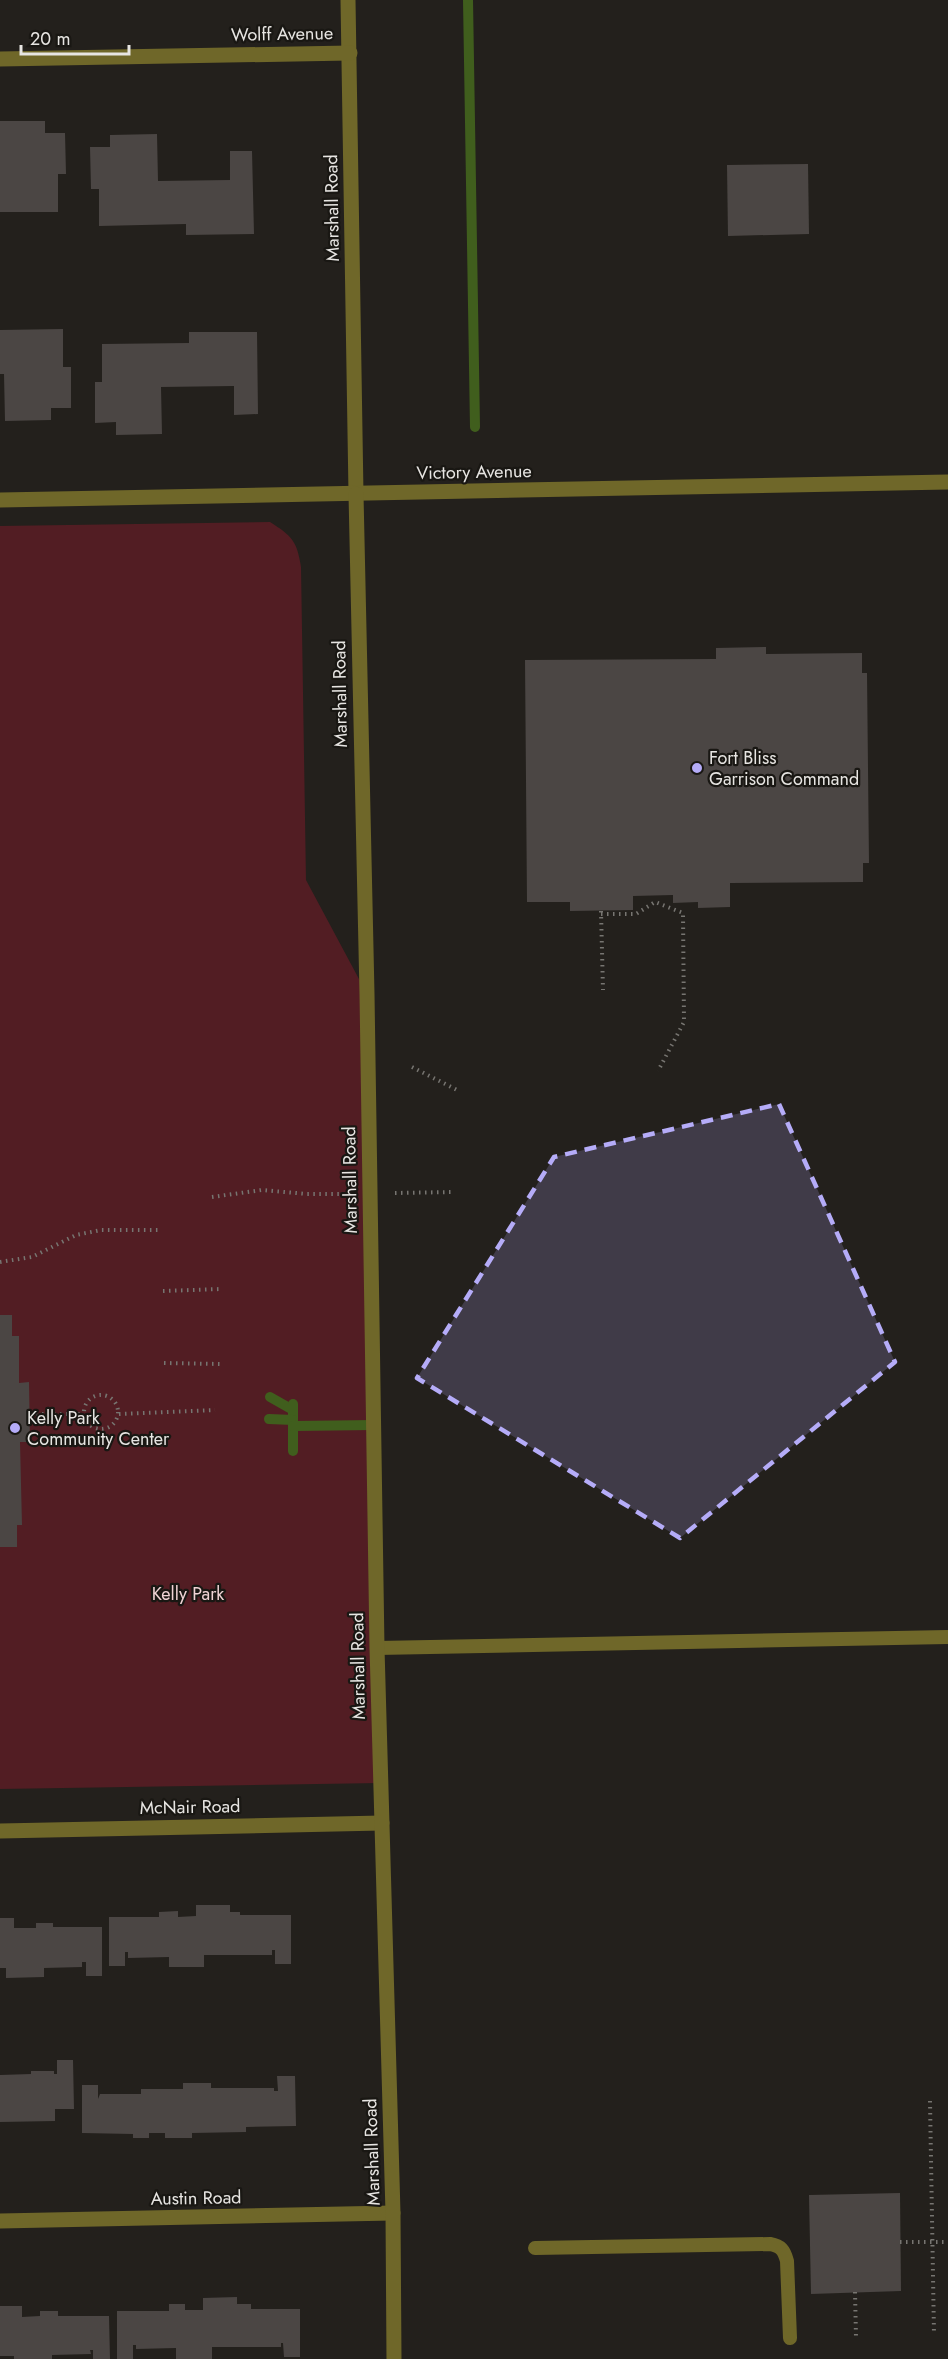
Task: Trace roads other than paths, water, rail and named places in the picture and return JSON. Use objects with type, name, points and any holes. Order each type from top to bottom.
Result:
[{"type":"street","name":"Marshall Road","points":[[348,0],[377,1648],[393,2213],[394,2359]]},
{"type":"street","name":"Wolff Avenue","points":[[0,59],[350,53]]},
{"type":"street","name":"Victory Avenue","points":[[0,500],[948,482]]},
{"type":"street","name":"McNair Road","points":[[0,1831],[382,1823]]},
{"type":"street","name":"Austin Road","points":[[0,2221],[393,2213]]},
{"type":"lane","points":[[377,1648],[948,1637]]},
{"type":"lane","points":[[535,2248],[770,2244],[779,2246],[785,2252],[788,2261],[789,2338]]},
{"type":"waterway","points":[[468,0],[475,427]]},
{"type":"waterway","points":[[270,1397],[293,1410]]},
{"type":"waterway","points":[[293,1404],[293,1451]]},
{"type":"waterway","points":[[269,1419],[293,1420]]},
{"type":"waterway","points":[[293,1426],[374,1425]]},
{"type":"place","name":"Fort Bliss Garrison Command","points":[[697,768]]},
{"type":"place","name":"Kelly Park Community Center","points":[[15,1428]]},
{"type":"park label","name":"Kelly Park","points":[[188,1594]]}]
